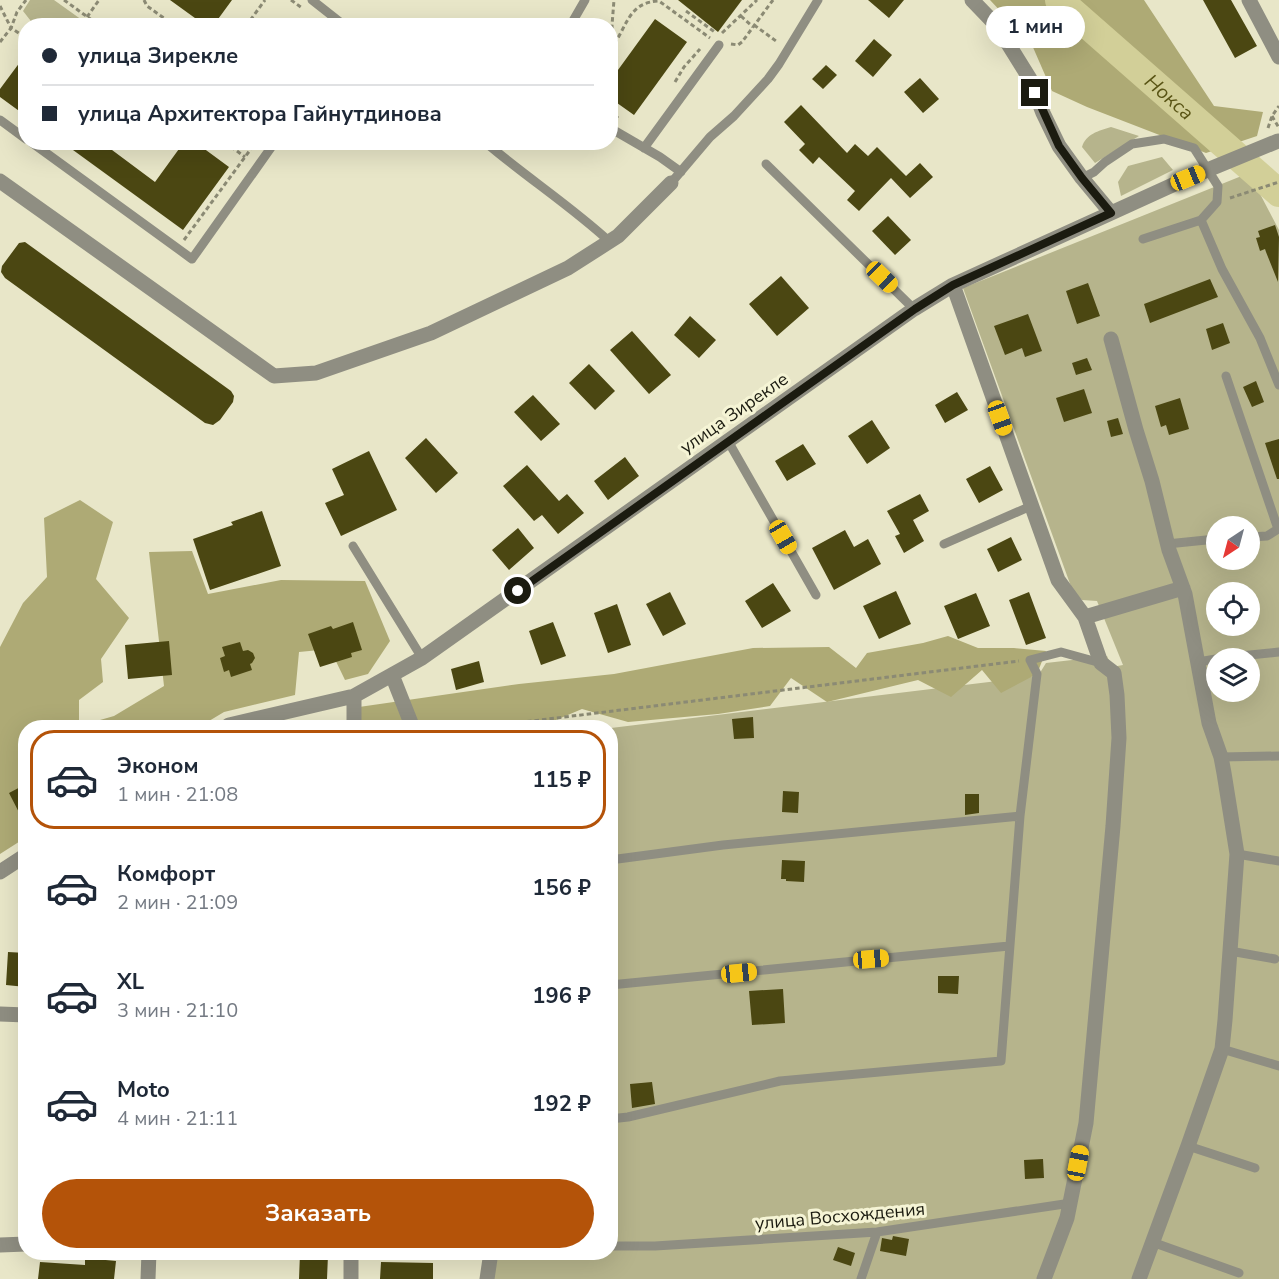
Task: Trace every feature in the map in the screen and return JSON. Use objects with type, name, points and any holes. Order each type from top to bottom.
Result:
[{"type":"street","points":[[972,0],[997,26],[1014,51],[1030,79],[1059,146],[1111,213]]},
{"type":"street","points":[[1249,0],[1279,57]]},
{"type":"street","name":"улица Зирекле","points":[[251,720],[354,696],[422,658],[915,309],[953,285],[1278,136]]},
{"type":"street","points":[[0,181],[274,376],[316,373],[431,333],[568,268],[618,236],[676,177]]},
{"type":"street","points":[[953,285],[1058,580],[1085,617],[1101,663],[1114,674],[1117,695],[1119,738],[1113,826],[1086,1123],[1067,1218],[1044,1279]]},
{"type":"street","points":[[1111,339],[1152,481],[1167,544],[1183,588],[1209,723],[1221,757],[1237,854],[1222,1049],[1139,1279]]},
{"type":"street","points":[[1085,617],[1183,588]]},
{"type":"street","points":[[392,675],[410,720]]},
{"type":"street","points":[[354,696],[354,720]]},
{"type":"street","points":[[0,872],[18,860]]},
{"type":"street","points":[[0,1014],[18,1015]]},
{"type":"street","points":[[0,1245],[18,1244]]},
{"type":"street","points":[[148,1260],[148,1279]]},
{"type":"street","points":[[351,1260],[351,1279]]},
{"type":"street","points":[[487,1279],[490,1260]]},
{"type":"lane","points":[[312,0],[335,18]]},
{"type":"lane","points":[[575,18],[585,0]]},
{"type":"lane","points":[[618,133],[660,157],[676,177],[710,137],[734,116],[768,79],[818,0]]},
{"type":"lane","points":[[644,148],[719,45]]},
{"type":"lane","points":[[0,120],[18,133]]},
{"type":"lane","points":[[1082,178],[1132,144],[1164,140],[1194,148],[1218,186],[1217,202],[1201,220],[1143,240]]},
{"type":"lane","points":[[42,150],[192,259],[269,150]]},
{"type":"lane","points":[[494,150],[590,223],[610,242]]},
{"type":"lane","points":[[766,164],[915,309]]},
{"type":"lane","points":[[1201,220],[1222,269],[1260,338],[1279,384]]},
{"type":"lane","points":[[1226,376],[1278,529],[1267,536],[1260,536]]},
{"type":"lane","points":[[728,441],[816,595]]},
{"type":"lane","points":[[944,544],[1032,506]]},
{"type":"lane","points":[[1167,544],[1206,540]]},
{"type":"lane","points":[[353,546],[422,658]]},
{"type":"lane","points":[[618,1118],[780,1081],[1001,1061],[1020,816],[1037,674],[1030,660],[1061,652],[1101,663]]},
{"type":"lane","points":[[1260,654],[1279,652]]},
{"type":"lane","points":[[1198,662],[1206,661]]},
{"type":"lane","points":[[1221,757],[1279,756]]},
{"type":"lane","points":[[618,859],[723,845],[1020,816]]},
{"type":"lane","points":[[1237,854],[1279,861]]},
{"type":"lane","points":[[618,984],[1009,946]]},
{"type":"lane","points":[[1230,951],[1275,959]]},
{"type":"lane","points":[[1222,1049],[1279,1066]]},
{"type":"lane","points":[[1188,1146],[1255,1168]]},
{"type":"lane","name":"улица Восхождения","points":[[618,1246],[655,1246],[878,1232],[1071,1203]]},
{"type":"lane","points":[[861,1279],[878,1232]]},
{"type":"lane","points":[[1152,1242],[1239,1273]]},
{"type":"path","points":[[0,42],[11,28],[17,12],[26,0]]},
{"type":"path","points":[[64,0],[87,17],[99,0]]},
{"type":"path","points":[[144,0],[147,6],[165,18]]},
{"type":"path","points":[[252,18],[265,0]]},
{"type":"path","points":[[613,18],[614,0]]},
{"type":"path","points":[[618,37],[637,8],[659,0],[719,45]]},
{"type":"path","points":[[686,11],[735,45],[740,44],[773,0]]},
{"type":"path","points":[[0,6],[11,28],[18,33]]},
{"type":"path","points":[[741,16],[776,40]]},
{"type":"path","points":[[1272,116],[1278,136]]},
{"type":"path","points":[[236,150],[245,157]]},
{"type":"path","points":[[178,249],[250,150]]},
{"type":"path","points":[[1217,202],[1279,182]]},
{"type":"path","points":[[541,720],[1030,660]]},
{"type":"shaded area","points":[[30,0],[54,0],[79,18],[28,18],[23,11]]},
{"type":"shaded area","points":[[990,0],[1144,0],[1214,106],[1263,112],[1257,136],[1206,153],[1052,91],[1032,45]]},
{"type":"shaded area","points":[[1111,127],[1139,136],[1095,163],[1082,147],[1086,139],[1093,134]]},
{"type":"shaded area","points":[[1162,157],[1173,170],[1121,196],[1118,182],[1128,166]]},
{"type":"shaded area","points":[[1249,173],[1279,230],[1279,1279],[490,1279],[496,1260],[618,1260],[618,727],[1038,676],[1046,663],[1107,656],[1112,667],[1123,665],[1097,601],[1082,600],[1073,592],[963,288]]},
{"type":"shaded area","points":[[80,500],[113,522],[96,579],[129,618],[101,659],[103,682],[79,700],[79,720],[18,720],[18,842],[0,854],[0,647],[23,603],[47,577],[44,518]]},
{"type":"shaded area","points":[[192,551],[208,594],[281,580],[365,581],[390,641],[368,674],[345,680],[330,649],[299,652],[295,695],[224,712],[211,720],[100,720],[114,716],[164,686],[149,552]]},
{"type":"shaded area","points":[[948,636],[978,648],[1046,651],[1037,674],[1001,693],[982,670],[951,697],[918,680],[827,702],[791,678],[770,706],[718,714],[628,722],[582,709],[556,720],[359,720],[359,707],[519,684],[614,674],[753,648],[829,647],[856,668],[867,653]]},
{"type":"building","points":[[170,0],[232,0],[219,18],[195,18]]},
{"type":"building","points":[[678,0],[742,0],[718,32]]},
{"type":"building","points":[[868,0],[904,0],[889,18]]},
{"type":"building","points":[[1203,0],[1231,0],[1257,46],[1235,58]]},
{"type":"building","points":[[655,19],[687,42],[634,115],[618,104],[618,70]]},
{"type":"building","points":[[874,39],[892,55],[873,77],[855,61]]},
{"type":"building","points":[[18,65],[18,110],[0,97],[0,89]]},
{"type":"building","points":[[826,65],[837,75],[823,89],[812,79]]},
{"type":"building","points":[[920,78],[939,99],[923,113],[904,92]]},
{"type":"building","points":[[801,105],[847,153],[855,144],[868,156],[877,147],[906,176],[920,163],[933,177],[910,198],[891,178],[859,211],[847,200],[855,191],[819,157],[813,164],[799,150],[805,144],[784,122]]},
{"type":"building","points":[[73,150],[112,150],[155,182],[178,150],[206,150],[229,167],[183,230]]},
{"type":"building","points":[[888,216],[911,240],[895,255],[872,231]]},
{"type":"building","points":[[1275,225],[1279,237],[1278,282],[1265,249],[1260,251],[1256,238],[1260,237],[1258,231]]},
{"type":"building","points":[[25,242],[231,391],[234,396],[233,402],[220,420],[213,425],[205,423],[5,278],[1,272],[2,266],[19,243]]},
{"type":"building","points":[[781,276],[809,308],[777,336],[749,304]]},
{"type":"building","points":[[1210,279],[1218,297],[1150,323],[1144,304]]},
{"type":"building","points":[[1088,283],[1100,316],[1077,324],[1066,291]]},
{"type":"building","points":[[1028,314],[1042,351],[1025,357],[1022,348],[1005,355],[994,326]]},
{"type":"building","points":[[690,316],[716,340],[699,358],[674,335]]},
{"type":"building","points":[[1223,323],[1230,343],[1212,350],[1206,329]]},
{"type":"building","points":[[632,331],[671,375],[649,394],[610,350]]},
{"type":"building","points":[[1087,358],[1092,370],[1076,375],[1072,363]]},
{"type":"building","points":[[589,364],[615,391],[595,410],[569,383]]},
{"type":"building","points":[[1256,381],[1264,402],[1252,407],[1243,387]]},
{"type":"building","points":[[1084,389],[1092,413],[1064,422],[1056,398]]},
{"type":"building","points":[[957,392],[968,410],[945,423],[935,405]]},
{"type":"building","points":[[533,395],[560,424],[541,441],[514,412]]},
{"type":"building","points":[[1180,398],[1189,429],[1169,435],[1166,425],[1161,427],[1155,406]]},
{"type":"building","points":[[1118,418],[1123,434],[1111,437],[1107,421]]},
{"type":"building","points":[[872,420],[890,448],[867,464],[848,436]]},
{"type":"building","points":[[426,438],[458,473],[436,493],[405,458]]},
{"type":"building","points":[[1279,439],[1279,479],[1277,479],[1265,443]]},
{"type":"building","points":[[803,444],[816,464],[787,481],[775,461]]},
{"type":"building","points":[[369,451],[397,510],[341,536],[325,503],[344,495],[332,469]]},
{"type":"building","points":[[625,457],[639,476],[608,500],[594,481]]},
{"type":"building","points":[[527,465],[559,501],[567,494],[584,513],[558,534],[542,515],[534,521],[503,486]]},
{"type":"building","points":[[990,466],[1003,490],[979,503],[966,479]]},
{"type":"building","points":[[920,494],[929,511],[913,520],[924,541],[904,553],[895,536],[900,534],[887,511]]},
{"type":"building","points":[[262,511],[281,566],[210,590],[193,539],[233,525],[231,522]]},
{"type":"building","points":[[518,528],[534,548],[509,570],[492,550]]},
{"type":"building","points":[[845,530],[854,547],[868,539],[881,564],[834,590],[812,548]]},
{"type":"building","points":[[1011,537],[1022,560],[998,572],[987,549]]},
{"type":"building","points":[[773,583],[791,611],[762,628],[745,601]]},
{"type":"building","points":[[896,591],[911,624],[879,639],[863,606]]},
{"type":"building","points":[[670,592],[686,624],[663,636],[646,604]]},
{"type":"building","points":[[1029,592],[1046,638],[1026,645],[1009,600]]},
{"type":"building","points":[[976,593],[990,626],[958,639],[944,606]]},
{"type":"building","points":[[617,604],[631,645],[608,653],[594,613]]},
{"type":"building","points":[[353,622],[362,650],[351,653],[352,657],[320,667],[308,634],[331,626],[333,629]]},
{"type":"building","points":[[553,622],[566,656],[541,665],[529,631]]},
{"type":"building","points":[[169,641],[172,675],[128,679],[125,645]]},
{"type":"building","points":[[240,642],[243,651],[248,650],[253,653],[255,658],[250,664],[252,670],[231,677],[229,670],[224,672],[220,658],[225,656],[222,647]]},
{"type":"building","points":[[479,661],[484,682],[456,690],[451,669]]},
{"type":"building","points":[[753,717],[754,738],[734,739],[732,719]]},
{"type":"building","points":[[18,788],[18,810],[9,793]]},
{"type":"building","points":[[783,791],[799,792],[798,813],[782,812]]},
{"type":"building","points":[[965,794],[979,794],[979,813],[965,815]]},
{"type":"building","points":[[782,860],[805,861],[804,882],[781,879]]},
{"type":"building","points":[[8,952],[18,953],[18,986],[6,985]]},
{"type":"building","points":[[938,976],[959,976],[958,994],[938,993]]},
{"type":"building","points":[[783,989],[785,1023],[752,1025],[749,991]]},
{"type":"building","points":[[652,1082],[655,1104],[632,1108],[630,1084]]},
{"type":"building","points":[[1043,1159],[1044,1178],[1025,1179],[1024,1160]]},
{"type":"building","points":[[893,1236],[909,1239],[906,1256],[880,1251],[882,1238],[892,1240]]},
{"type":"building","points":[[838,1247],[855,1253],[851,1266],[833,1260]]},
{"type":"building","points":[[85,1260],[116,1261],[114,1279],[38,1279],[40,1262],[85,1265]]},
{"type":"building","points":[[300,1260],[328,1260],[327,1279],[299,1279]]},
{"type":"building","points":[[381,1262],[433,1263],[433,1279],[380,1279]]},
{"type":"waterway","name":"Нокса","points":[[1059,0],[1279,193]]},
{"type":"route","points":[[518,591],[915,309],[953,285],[1111,213],[1059,146],[1035,93]]}]
